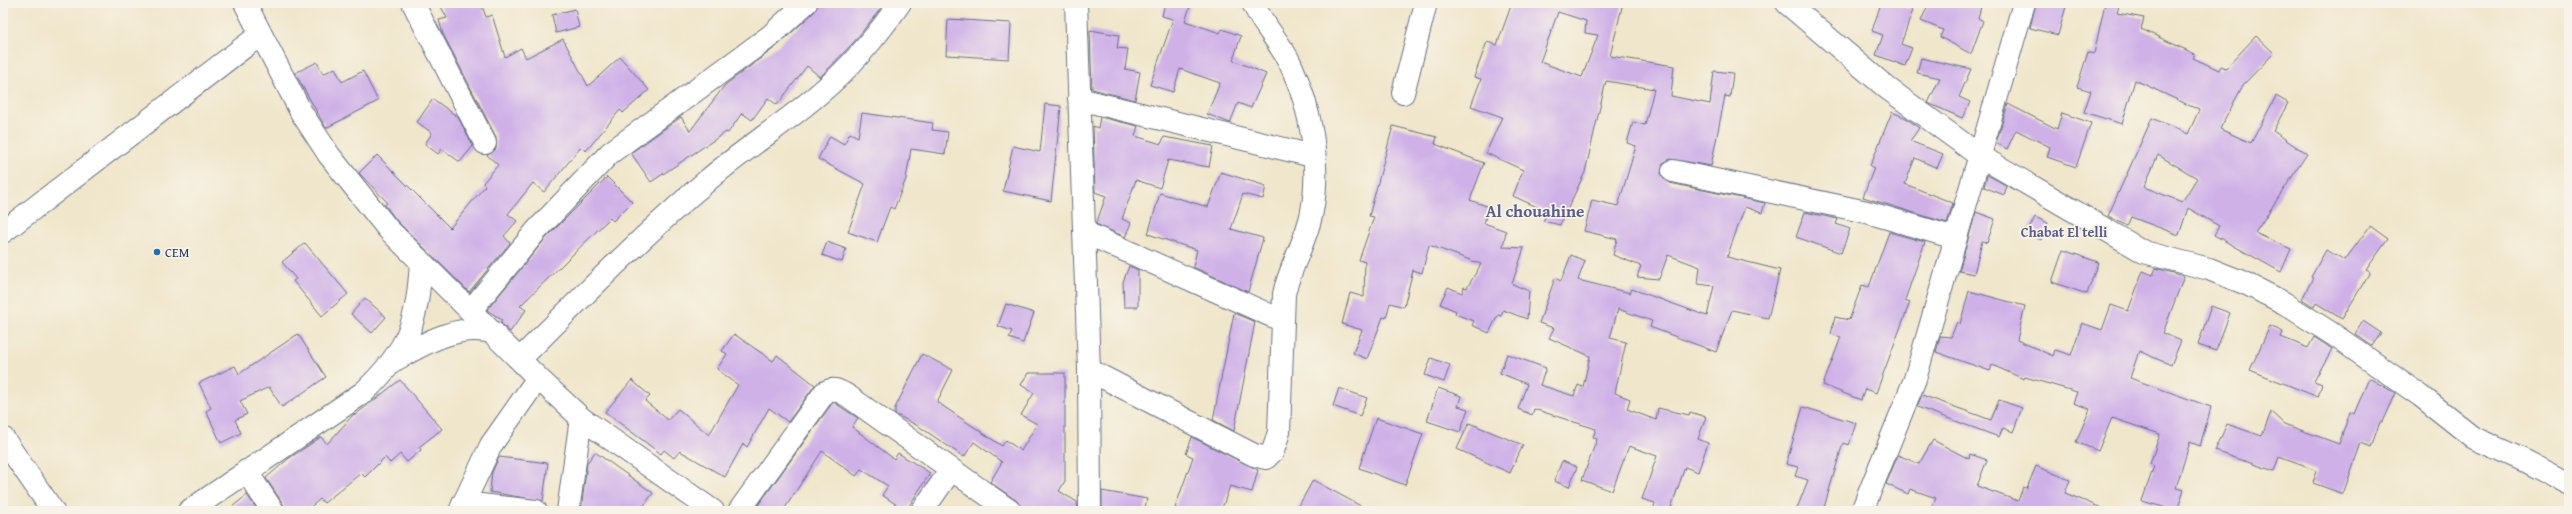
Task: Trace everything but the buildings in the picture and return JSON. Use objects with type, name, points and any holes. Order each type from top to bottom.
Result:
[{"type":"street","points":[[245,3],[301,112],[329,155],[388,229],[538,378],[581,418],[713,511]]},
{"type":"street","points":[[412,3],[485,143]]},
{"type":"street","points":[[470,310],[537,230],[610,153],[769,37],[806,3]]},
{"type":"street","points":[[520,359],[663,218],[728,163],[839,77],[864,49],[900,3]]},
{"type":"street","points":[[1076,3],[1088,370],[1090,511]]},
{"type":"street","points":[[1088,370],[1254,455],[1266,458],[1273,452],[1279,432],[1284,294],[1287,278],[1312,211],[1315,176],[1305,100],[1280,45],[1253,3]]},
{"type":"street","points":[[1403,93],[1426,3]]},
{"type":"street","points":[[1787,3],[1886,88],[1980,156],[2144,252],[2208,269],[2247,284],[2284,303],[2334,335],[2421,396],[2474,438],[2525,461],[2569,484]]},
{"type":"street","points":[[1862,511],[1915,379],[2024,3]]},
{"type":"street","points":[[3,232],[261,34]]},
{"type":"street","points":[[1079,100],[1313,156]]},
{"type":"street","points":[[1673,171],[1867,212],[1955,238]]},
{"type":"street","points":[[1084,232],[1283,321]]},
{"type":"street","points":[[188,511],[364,392],[395,360],[412,325],[419,286],[421,262]]},
{"type":"street","points":[[395,360],[435,340],[467,329],[482,329],[494,333]]},
{"type":"street","points":[[536,511],[462,507],[490,445],[538,378]]},
{"type":"street","points":[[739,511],[825,392],[831,389],[837,389],[1010,511]]},
{"type":"street","points":[[568,511],[581,418]]},
{"type":"street","points":[[3,438],[53,511]]},
{"type":"street","points":[[922,511],[951,470]]},
{"type":"street","points":[[246,471],[273,511]]},
{"type":"place","name":"CEM","points":[[157,252]]},
{"type":"district","name":"Al chouahine","points":[[1535,211]]},
{"type":"district","name":"Chabat El telli","points":[[2064,232]]}]
